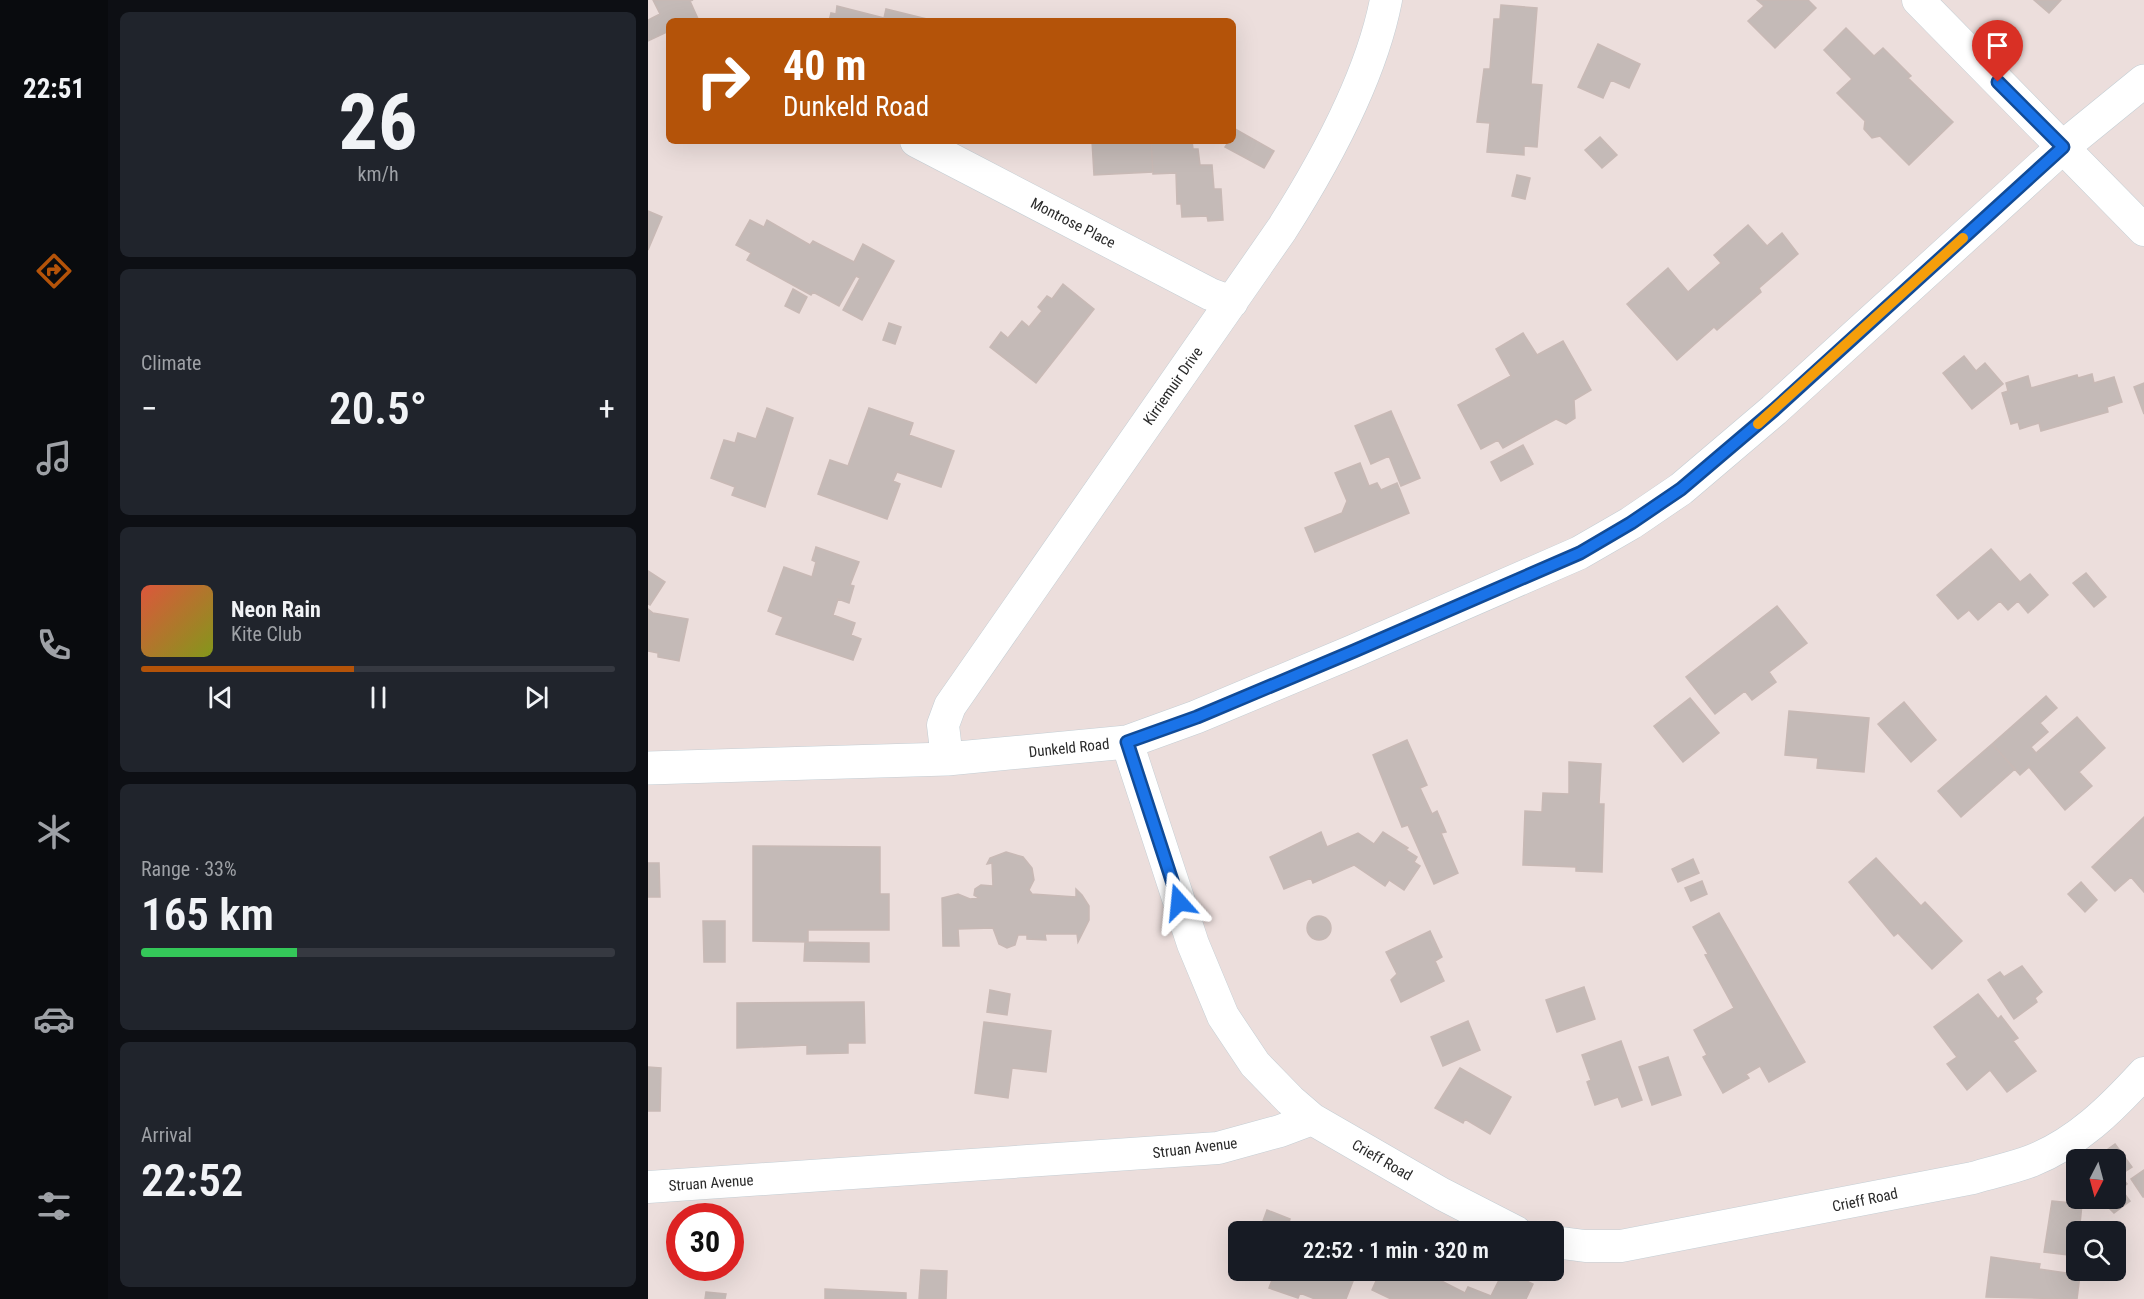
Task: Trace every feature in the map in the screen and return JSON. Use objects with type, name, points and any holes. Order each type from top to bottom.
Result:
[{"type":"main road","name":"Dunkeld Road","points":[[648,768],[947,759],[1127,742],[1197,717],[1580,553],[1631,523],[1681,489],[1774,410],[2063,147],[2144,81]]},
{"type":"street","name":"Kirriemuir Drive","points":[[947,759],[943,725],[950,706],[1232,302],[1311,184],[1367,65],[1386,0]]},
{"type":"street","points":[[1917,0],[2144,230]]},
{"type":"street","name":"Montrose Place","points":[[922,144],[1210,294],[1232,302]]},
{"type":"street","points":[[1127,742],[1193,944],[1223,1016],[1255,1064],[1312,1119]]},
{"type":"street","name":"Crieff Road","points":[[1564,1243],[1585,1246],[1630,1244],[1973,1178],[2030,1162],[2074,1138],[2106,1114],[2144,1073]]},
{"type":"street","name":"Struan Avenue","points":[[648,1187],[1218,1148],[1254,1139],[1312,1119]]},
{"type":"street","name":"Crieff Road","points":[[1312,1119],[1442,1194],[1495,1221]]},
{"type":"building","points":[[653,0],[693,0],[690,1],[698,18],[666,18],[666,32],[648,41],[648,20],[660,14]]},
{"type":"building","points":[[1757,0],[1808,0],[1816,8],[1775,48],[1748,21],[1764,6]]},
{"type":"building","points":[[2034,0],[2061,0],[2049,13]]},
{"type":"building","points":[[1501,5],[1537,8],[1531,84],[1542,85],[1537,147],[1524,146],[1524,155],[1487,152],[1490,123],[1477,122],[1484,69],[1490,69],[1494,19],[1500,19]]},
{"type":"building","points":[[837,6],[884,18],[830,18],[831,13],[836,14]]},
{"type":"building","points":[[886,9],[923,18],[884,18]]},
{"type":"building","points":[[1846,28],[1874,56],[1883,48],[1911,76],[1908,78],[1953,122],[1909,165],[1880,136],[1872,138],[1864,129],[1865,121],[1837,93],[1852,79],[1824,50]]},
{"type":"building","points":[[1598,44],[1640,64],[1629,88],[1611,80],[1603,98],[1578,87]]},
{"type":"building","points":[[1236,130],[1274,151],[1264,168],[1225,147],[1227,144],[1236,144]]},
{"type":"building","points":[[1600,137],[1617,155],[1602,168],[1585,150]]},
{"type":"building","points":[[1092,144],[1151,144],[1153,172],[1094,175]]},
{"type":"building","points":[[1151,144],[1192,144],[1193,149],[1198,149],[1200,165],[1212,165],[1214,189],[1221,189],[1223,220],[1208,221],[1207,216],[1182,217],[1181,204],[1177,204],[1176,173],[1153,174]]},
{"type":"building","points":[[1517,175],[1530,178],[1525,199],[1512,196]]},
{"type":"building","points":[[648,211],[662,217],[648,250]]},
{"type":"building","points":[[750,220],[764,227],[767,220],[810,245],[813,241],[854,262],[863,244],[894,261],[862,320],[843,310],[860,278],[856,276],[839,306],[813,292],[811,295],[747,260],[751,253],[736,245]]},
{"type":"building","points":[[1748,225],[1767,246],[1782,233],[1798,254],[1759,288],[1761,292],[1717,330],[1714,327],[1677,360],[1627,304],[1668,268],[1688,292],[1721,263],[1714,255]]},
{"type":"building","points":[[1063,284],[1094,309],[1036,383],[990,347],[1001,332],[1008,338],[1022,321],[1029,327],[1042,311],[1038,307],[1047,296],[1052,299]]},
{"type":"building","points":[[793,289],[807,297],[799,313],[785,306]]},
{"type":"building","points":[[889,323],[901,327],[895,344],[883,340]]},
{"type":"building","points":[[1523,333],[1537,355],[1563,341],[1591,390],[1574,400],[1575,418],[1566,424],[1556,419],[1503,448],[1498,440],[1481,449],[1458,405],[1511,376],[1496,349]]},
{"type":"building","points":[[1964,356],[1976,371],[1985,363],[2003,384],[1972,409],[1943,373]]},
{"type":"building","points":[[2092,374],[2094,383],[2114,377],[2122,402],[2107,407],[2108,412],[2041,431],[2039,423],[2020,429],[2018,422],[2011,424],[2002,393],[2008,391],[2006,383],[2028,376],[2031,388],[2077,375],[2078,378]]},
{"type":"building","points":[[2144,383],[2144,414],[2134,387]]},
{"type":"building","points":[[767,408],[793,418],[765,507],[732,495],[735,487],[711,478],[724,440],[735,443],[738,433],[756,439]]},
{"type":"building","points":[[869,408],[913,423],[909,435],[954,451],[941,487],[897,472],[893,481],[900,484],[887,519],[818,494],[830,460],[848,466]]},
{"type":"building","points":[[1391,411],[1420,478],[1401,486],[1389,456],[1371,464],[1355,426]]},
{"type":"building","points":[[1523,445],[1533,464],[1501,481],[1491,462]]},
{"type":"building","points":[[1360,463],[1369,486],[1377,483],[1381,490],[1397,483],[1409,513],[1315,552],[1305,528],[1342,513],[1347,501],[1335,473]]},
{"type":"building","points":[[816,547],[859,562],[850,585],[854,586],[849,603],[838,599],[833,615],[855,623],[851,635],[861,639],[853,660],[776,634],[783,617],[768,611],[784,567],[812,577],[816,562],[812,560]]},
{"type":"building","points":[[1991,549],[2020,582],[2030,574],[2048,595],[2028,613],[2018,601],[2008,610],[2000,601],[1978,620],[1969,610],[1958,619],[1937,595]]},
{"type":"building","points":[[648,571],[665,582],[650,605],[648,604]]},
{"type":"building","points":[[2086,573],[2106,597],[2094,607],[2073,583]]},
{"type":"building","points":[[1777,606],[1807,643],[1769,672],[1776,682],[1752,700],[1745,691],[1715,714],[1686,677]]},
{"type":"building","points":[[648,609],[653,613],[688,619],[679,661],[658,657],[658,653],[648,651]]},
{"type":"building","points":[[2046,696],[2057,708],[2040,723],[2048,732],[2031,747],[2036,753],[2077,717],[2105,748],[2079,772],[2092,786],[2065,810],[2029,767],[2020,775],[1992,744]]},
{"type":"building","points":[[1690,698],[1719,733],[1683,762],[1654,726]]},
{"type":"building","points":[[1904,702],[1936,740],[1911,762],[1878,724]]},
{"type":"building","points":[[1789,711],[1869,718],[1864,772],[1817,768],[1818,758],[1785,755]]},
{"type":"building","points":[[1407,740],[1427,785],[1420,788],[1432,814],[1437,811],[1446,832],[1441,833],[1458,873],[1434,884],[1408,825],[1402,827],[1373,755]]},
{"type":"building","points":[[1992,744],[2015,769],[1961,817],[1938,791]]},
{"type":"building","points":[[1569,762],[1601,764],[1599,804],[1604,804],[1602,872],[1576,871],[1576,867],[1523,865],[1525,811],[1542,812],[1543,793],[1569,794]]},
{"type":"building","points":[[2144,817],[2144,892],[2131,877],[2115,891],[2092,867]]},
{"type":"building","points":[[1321,832],[1327,847],[1358,833],[1374,844],[1383,832],[1408,848],[1406,850],[1417,857],[1414,862],[1420,866],[1404,890],[1389,880],[1385,886],[1354,865],[1313,883],[1311,878],[1284,889],[1270,857]]},
{"type":"building","points":[[753,846],[880,847],[880,894],[889,894],[889,930],[808,930],[808,942],[753,941]]},
{"type":"building","points":[[1006,852],[1023,857],[1032,868],[1034,880],[1029,890],[1032,894],[1076,897],[1076,889],[1082,895],[1089,906],[1089,920],[1078,942],[1077,934],[1045,934],[1046,940],[1027,939],[1027,935],[1018,935],[1015,945],[1007,948],[999,944],[993,928],[958,929],[959,946],[943,946],[942,898],[958,894],[970,899],[979,898],[974,895],[975,889],[981,885],[993,886],[992,863],[987,864],[990,858]]},
{"type":"building","points":[[1876,858],[1921,906],[1925,902],[1962,941],[1932,969],[1898,933],[1894,936],[1849,882]]},
{"type":"building","points":[[1693,859],[1699,873],[1678,882],[1672,869]]},
{"type":"building","points":[[648,863],[659,863],[660,897],[648,897]]},
{"type":"building","points":[[1702,881],[1707,894],[1691,901],[1685,888]]},
{"type":"building","points":[[2081,882],[2097,900],[2085,912],[2068,894]]},
{"type":"building","points":[[1719,913],[1805,1062],[1769,1082],[1760,1066],[1746,1074],[1749,1078],[1723,1093],[1703,1057],[1707,1055],[1694,1030],[1734,1008],[1705,955],[1708,954],[1693,927]]},
{"type":"building","points":[[1319,916],[1324,917],[1330,923],[1330,933],[1324,939],[1319,940],[1314,939],[1308,933],[1307,928],[1308,923],[1314,917]]},
{"type":"building","points":[[703,921],[725,921],[725,962],[704,962]]},
{"type":"building","points":[[1430,931],[1442,957],[1435,961],[1444,981],[1401,1002],[1391,980],[1397,974],[1386,952]]},
{"type":"building","points":[[805,942],[869,943],[869,962],[804,961]]},
{"type":"building","points":[[2022,966],[2042,992],[2035,998],[2037,1002],[2014,1019],[1988,980],[2000,972],[2004,977]]},
{"type":"building","points":[[1584,987],[1595,1019],[1557,1032],[1546,1000]]},
{"type":"building","points":[[990,990],[1010,994],[1007,1015],[987,1012]]},
{"type":"building","points":[[1978,994],[1998,1019],[2001,1016],[2018,1038],[2013,1041],[2036,1071],[2007,1092],[1990,1070],[1967,1090],[1947,1064],[1957,1057],[1934,1027]]},
{"type":"building","points":[[864,1002],[865,1043],[848,1043],[848,1053],[807,1054],[807,1045],[737,1048],[737,1003]]},
{"type":"building","points":[[1468,1021],[1480,1050],[1443,1066],[1431,1037]]},
{"type":"building","points":[[984,1022],[1051,1031],[1046,1072],[1012,1068],[1008,1098],[975,1093]]},
{"type":"building","points":[[1621,1041],[1642,1100],[1622,1107],[1618,1097],[1595,1105],[1587,1082],[1591,1080],[1582,1055]]},
{"type":"building","points":[[1668,1057],[1681,1095],[1652,1105],[1639,1067]]},
{"type":"building","points":[[648,1067],[661,1068],[660,1111],[648,1111]]},
{"type":"building","points":[[1460,1068],[1511,1097],[1490,1134],[1465,1119],[1463,1123],[1435,1108]]},
{"type":"building","points":[[2115,1144],[2119,1149],[2108,1149]]},
{"type":"building","points":[[2126,1159],[2132,1167],[2126,1171]]},
{"type":"building","points":[[2144,1170],[2144,1197],[2143,1197],[2131,1179]]},
{"type":"building","points":[[2052,1201],[2066,1202],[2066,1209],[2082,1209],[2080,1221],[2066,1221],[2066,1255],[2044,1252]]},
{"type":"building","points":[[1267,1210],[1290,1219],[1289,1221],[1263,1221]]},
{"type":"building","points":[[1991,1257],[2040,1264],[2039,1269],[2066,1273],[2066,1281],[2079,1281],[2077,1299],[1986,1297]]},
{"type":"building","points":[[921,1270],[947,1271],[946,1299],[919,1299]]},
{"type":"building","points":[[1272,1281],[1353,1281],[1346,1299],[1315,1299],[1300,1293],[1298,1298],[1269,1288]]},
{"type":"building","points":[[1376,1281],[1442,1281],[1465,1293],[1468,1287],[1491,1296],[1498,1281],[1527,1281],[1533,1284],[1526,1299],[1391,1299],[1372,1290]]},
{"type":"building","points":[[825,1289],[906,1293],[906,1299],[825,1299]]},
{"type":"building","points":[[706,1292],[726,1294],[725,1299],[705,1299]]},
{"type":"slow traffic","points":[[1758,424],[1963,238]]},
{"type":"route","points":[[1179,902],[1127,742],[1197,717],[1580,553],[1631,523],[1681,489],[1774,410],[2063,147],[1998,82]]}]
